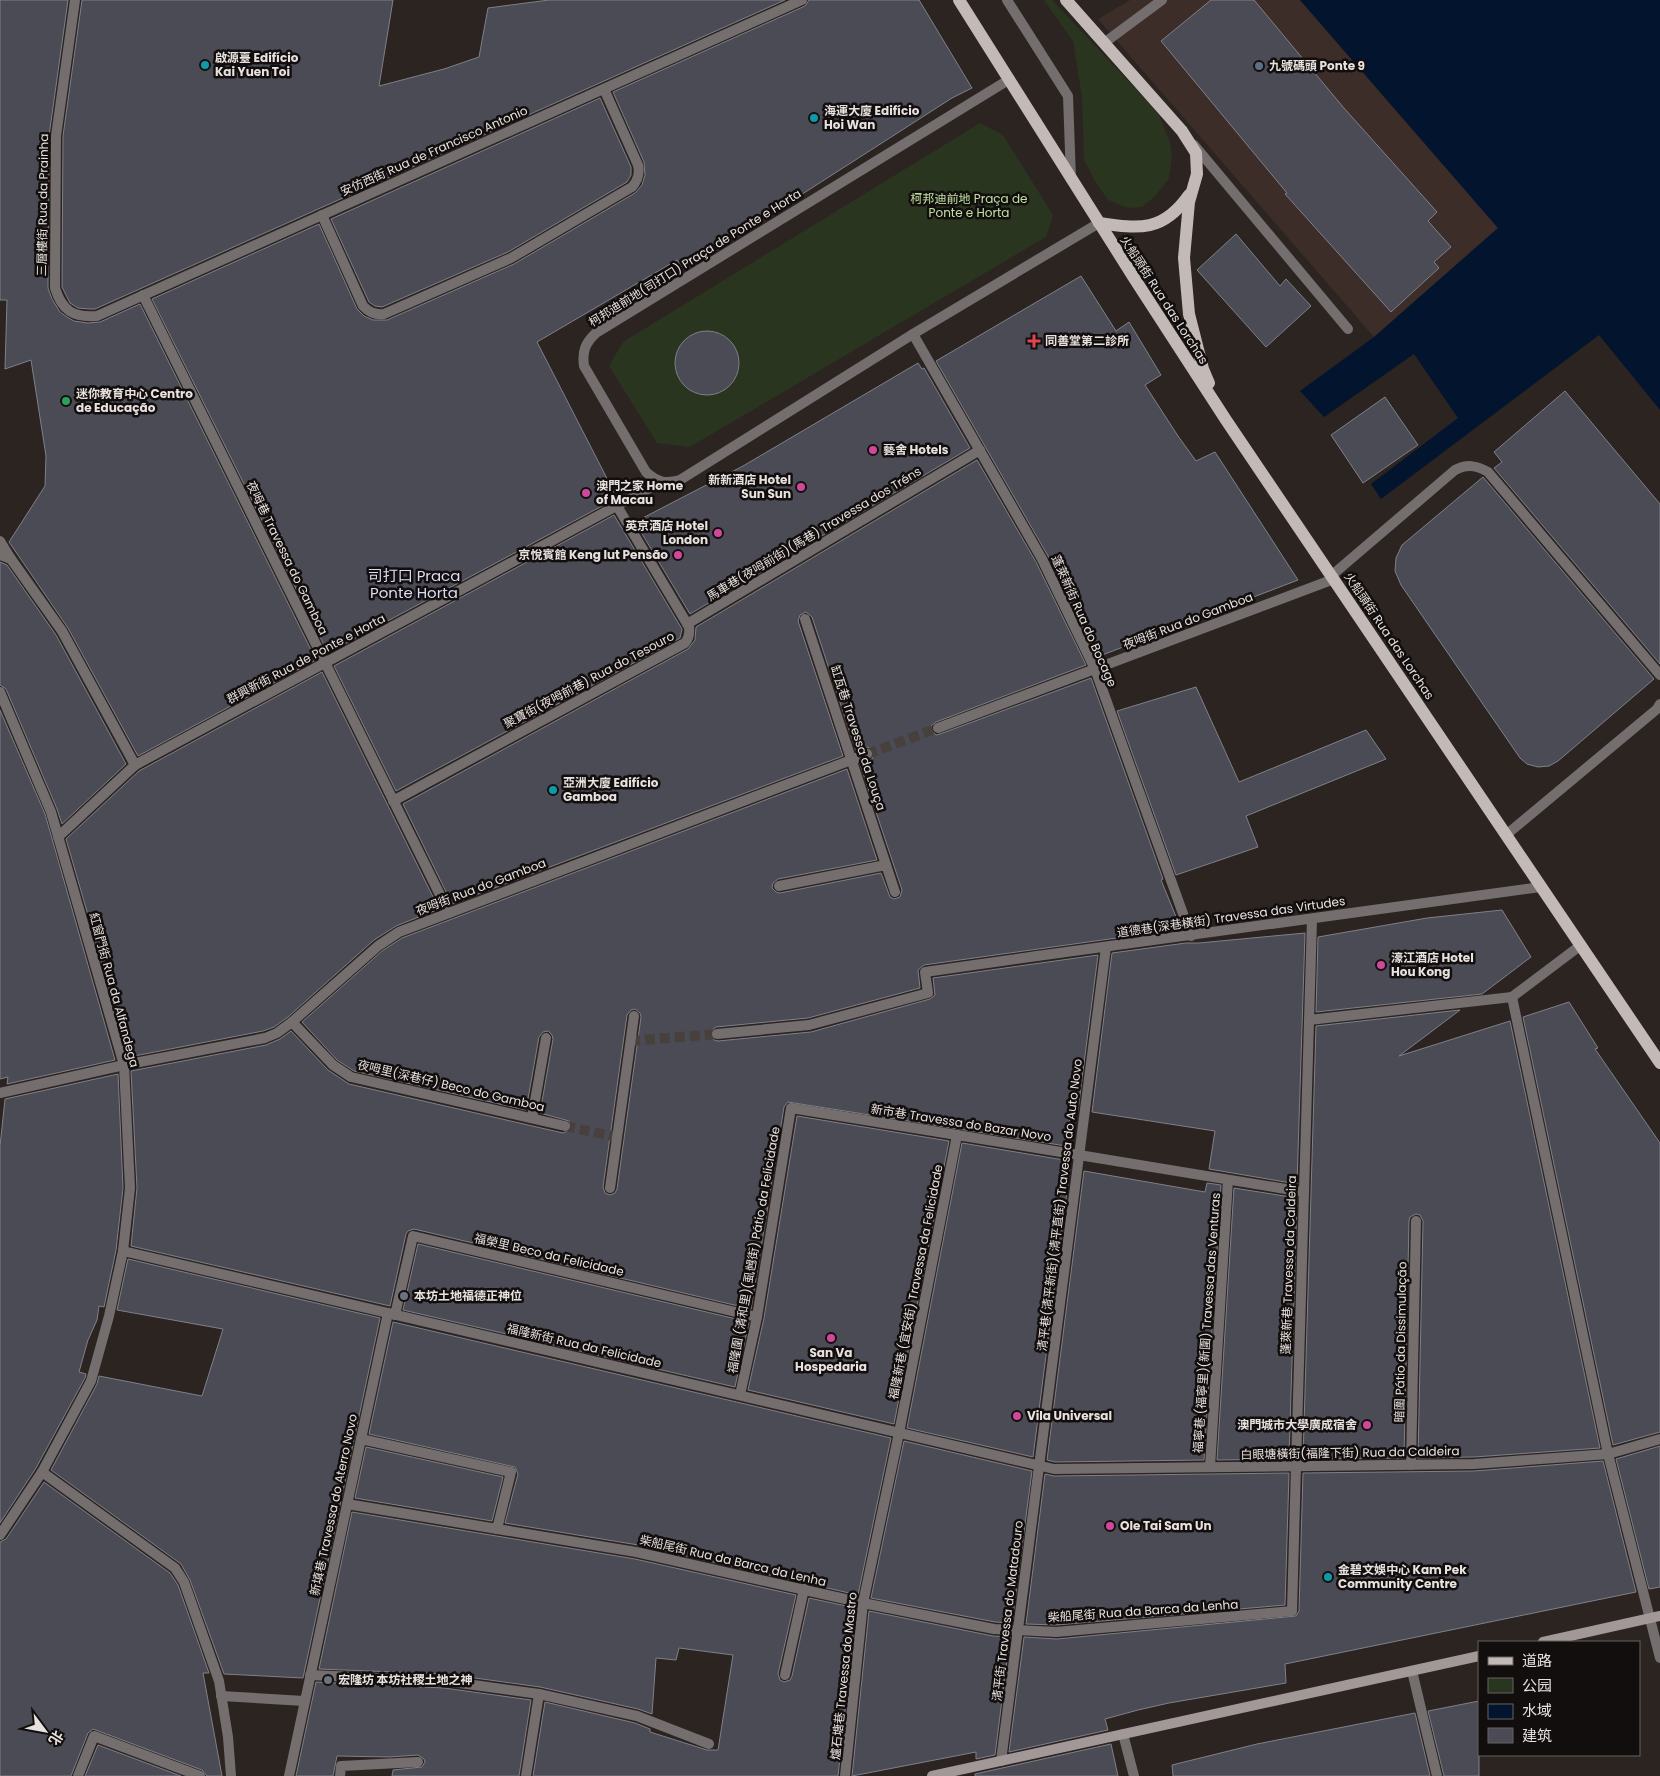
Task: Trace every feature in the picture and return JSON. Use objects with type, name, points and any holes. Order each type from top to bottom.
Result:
[{"type":"main road","points":[[959,0],[1099,223],[1123,227],[1143,227],[1162,221],[1179,210],[1190,193]]},
{"type":"main road","points":[[1066,0],[1182,131],[1196,153],[1196,174],[1190,193],[1184,258],[1189,314],[1203,369],[1226,420]]},
{"type":"main road","name":"火船頭街 Rua das Lorchas","points":[[1099,223],[1226,420],[1660,1063]]},
{"type":"main road","points":[[1548,1641],[1655,1618]]},
{"type":"main road","points":[[932,1776],[1478,1656]]},
{"type":"street","name":"三層樓街 Rua da Prainha","points":[[74,314],[65,308],[58,299],[55,279],[56,136],[75,0]]},
{"type":"street","name":"安仿西街 Rua de Francisco Antonio","points":[[74,314],[85,317],[97,316],[802,0]]},
{"type":"street","points":[[1007,0],[1068,96],[1071,180]]},
{"type":"street","points":[[1104,43],[1162,0]]},
{"type":"street","name":"柯邦迪前地(司打口) Praça de Ponte e Horta","points":[[661,482],[646,472],[584,366],[584,348],[589,339],[1010,79]]},
{"type":"street","points":[[322,215],[363,306],[378,315],[511,258],[632,187],[639,177],[638,165],[604,88]]},
{"type":"street","points":[[1182,131],[1348,329]]},
{"type":"street","points":[[661,482],[670,483],[680,480],[913,334],[1099,223]]},
{"type":"street","name":"夜呣巷 Travessa do Gamboa","points":[[143,295],[448,913]]},
{"type":"street","name":"蓬萊新街 Rua do Bocage","points":[[913,334],[1042,559],[1094,669],[1191,936]]},
{"type":"street","name":"馬車巷(夜呣前街)(馬巷) Travessa dos Tréns","points":[[687,624],[980,450]]},
{"type":"street","name":"夜呣街 Rua do Gamboa","points":[[938,728],[1333,578],[1455,470],[1463,466],[1472,466],[1488,472],[1660,675]]},
{"type":"street","name":"群興新街 Rua de Ponte e Horta","points":[[58,837],[135,765],[661,482]]},
{"type":"street","name":"聚寶街(夜呣前巷) Rua do Tesouro","points":[[393,801],[684,644],[690,632],[687,624],[617,506]]},
{"type":"street","points":[[0,541],[62,631],[135,765]]},
{"type":"street","points":[[0,554],[11,559]]},
{"type":"street","name":"缸瓦巷 Travessa da Louça","points":[[805,619],[895,892]]},
{"type":"street","name":"紅窗門街 Rua da Alfandega","points":[[0,692],[51,812],[124,1065],[130,1188],[124,1251],[109,1316],[91,1380],[42,1472],[0,1535]]},
{"type":"street","points":[[1506,835],[1657,709],[1660,704]]},
{"type":"street","name":"夜呣街 Rua do Gamboa","points":[[0,1093],[124,1065],[265,1038],[277,1033],[292,1022],[388,938],[399,932],[867,754]]},
{"type":"street","points":[[779,886],[886,865]]},
{"type":"street","name":"道德巷(深巷橫街) Travessa das Virtudes","points":[[717,1034],[809,1025],[928,993],[925,972],[1541,888]]},
{"type":"street","name":"蓬萊新巷 Travessa da Caldeira","points":[[1292,1611],[1312,919]]},
{"type":"street","points":[[1309,1020],[1512,997],[1581,945]]},
{"type":"street","name":"清平巷(清平新街)(清平直街) Travessa do Auto Novo","points":[[1039,1466],[1106,947]]},
{"type":"street","points":[[1512,997],[1608,1454],[1655,1618],[1660,1658]]},
{"type":"street","points":[[610,1188],[634,1016]]},
{"type":"street","name":"夜呣里(深巷仔) Beco do Gamboa","points":[[292,1022],[332,1065],[351,1077],[566,1126]]},
{"type":"street","points":[[532,1118],[546,1038]]},
{"type":"street","name":"新市巷 Travessa do Bazar Novo","points":[[791,1108],[1304,1192]]},
{"type":"street","name":"福隆圍 (清和里)(虱乸街) Pátio da Felicidade","points":[[740,1396],[757,1317],[791,1108]]},
{"type":"street","name":"福隆新巷 (宜安街) Travessa da Felicidade","points":[[899,1433],[957,1135]]},
{"type":"street","name":"福寧巷 (福寧里)(新圍) Travessa das Venturas","points":[[1210,1467],[1228,1180]]},
{"type":"street","name":"暗圍 Pátio da Dissimulação","points":[[1411,1465],[1416,1220]]},
{"type":"street","name":"福榮里 Beco da Felicidade","points":[[391,1314],[413,1236],[757,1317]]},
{"type":"street","name":"福隆新街 Rua da Felicidade","points":[[124,1251],[1039,1466]]},
{"type":"street","name":"新填巷 Travessa do Aterro Novo","points":[[288,1776],[361,1439],[391,1314]]},
{"type":"street","name":"爐石塘巷 Travessa do Mastro","points":[[845,1776],[863,1603],[899,1433]]},
{"type":"street","points":[[361,1439],[511,1472],[497,1528]]},
{"type":"street","name":"白眼塘橫街(福隆下街) Rua da Caldeira","points":[[1039,1466],[1054,1469],[1474,1464],[1608,1454],[1660,1439]]},
{"type":"street","name":"清平街 Travessa do Matadouro","points":[[1001,1761],[1039,1466]]},
{"type":"street","points":[[42,1472],[175,1568],[184,1582],[219,1681],[228,1737],[231,1776]]},
{"type":"street","name":"柴船尾街 Rua da Barca da Lenha","points":[[347,1504],[636,1552],[863,1603],[994,1629],[1056,1632],[1292,1611]]},
{"type":"street","points":[[785,1674],[804,1590]]},
{"type":"street","points":[[1412,1671],[1437,1776]]},
{"type":"street","points":[[310,1675],[445,1681],[539,1694],[637,1716],[709,1744]]},
{"type":"street","points":[[526,1776],[539,1694]]},
{"type":"street","points":[[221,1696],[304,1701]]},
{"type":"street","points":[[1123,1734],[1134,1776]]},
{"type":"street","points":[[78,1776],[94,1736],[200,1776]]},
{"type":"street","points":[[340,1776],[341,1766],[418,1762]]},
{"type":"shaded area","points":[[1130,0],[1300,0],[1498,228],[1374,337],[1098,19]]},
{"type":"green space","points":[[1044,0],[1052,0],[1158,113],[1170,142],[1172,157],[1169,178],[1155,196],[1142,207],[1128,208],[1108,200],[1084,160],[1082,97],[1073,41]]},
{"type":"green space","name":"柯邦迪前地 Praça de Ponte e Horta","points":[[980,123],[1003,135],[1053,215],[1046,237],[690,447],[657,443],[609,366],[623,342]]},
{"type":"water","points":[[1300,0],[1660,0],[1660,410],[1599,335],[1381,499],[1371,484],[1458,418],[1414,354],[1324,417],[1300,391],[1374,337],[1498,228]]},
{"type":"building","points":[[0,0],[68,0],[49,136],[48,288],[52,299],[60,312],[67,317],[74,321],[88,323],[100,322],[140,304],[316,660],[138,756],[68,628],[9,542],[45,486],[46,456],[31,360],[5,369],[7,300],[0,300]]},
{"type":"building","points":[[82,0],[393,0],[379,86],[444,69],[479,57],[488,8],[549,0],[785,0],[95,309],[89,309],[78,308],[70,303],[62,287],[63,136]]},
{"type":"building","points":[[809,0],[919,0],[972,88],[952,98],[754,225],[681,267],[677,260],[537,342],[617,498],[328,653],[152,299],[319,224],[357,309],[364,316],[373,320],[387,320],[514,264],[635,193],[642,185],[645,175],[644,162],[613,92],[805,6]]},
{"type":"building","points":[[1211,0],[1254,0],[1343,107],[1437,212],[1428,221],[1451,247],[1434,262],[1439,268],[1391,312],[1285,194],[1287,193],[1161,41]]},
{"type":"building","points":[[600,98],[631,167],[631,175],[627,182],[508,252],[382,307],[375,306],[369,302],[331,219]]},
{"type":"building","points":[[1236,234],[1280,286],[1286,279],[1311,306],[1266,347],[1197,270]]},
{"type":"building","points":[[1081,276],[1116,331],[1129,322],[1161,375],[1145,385],[1178,436],[1196,461],[1215,452],[1298,580],[1097,657],[1048,556],[936,361]]},
{"type":"building","points":[[701,331],[713,331],[730,340],[737,351],[739,363],[737,375],[730,386],[713,395],[701,395],[689,390],[680,381],[675,369],[675,357],[680,345],[689,336]]},
{"type":"building","points":[[918,363],[922,369],[924,368],[970,448],[690,614],[635,522],[743,466]]},
{"type":"building","points":[[1565,391],[1660,504],[1660,664],[1494,468],[1502,462],[1494,452]]},
{"type":"building","points":[[1385,397],[1418,445],[1363,483],[1331,435]]},
{"type":"building","points":[[977,460],[1036,562],[1086,665],[936,722],[931,726],[932,731],[936,735],[940,734],[1091,678],[1163,879],[1161,880],[1181,929],[924,965],[918,970],[920,988],[808,1018],[716,1027],[711,1031],[710,1035],[714,1040],[718,1041],[811,1032],[930,999],[935,995],[933,978],[1098,955],[1078,1110],[1071,1109],[1066,1146],[788,1102],[784,1107],[751,1309],[414,1229],[406,1234],[390,1306],[131,1246],[137,1188],[131,1071],[266,1045],[280,1039],[291,1031],[328,1070],[349,1084],[563,1133],[570,1130],[572,1124],[569,1121],[540,1113],[553,1039],[548,1031],[543,1032],[539,1037],[526,1110],[354,1071],[337,1060],[302,1022],[382,951],[402,938],[847,769],[877,860],[778,879],[773,883],[772,888],[780,893],[881,873],[890,897],[894,899],[900,897],[902,890],[860,764],[872,759],[874,752],[868,747],[856,751],[812,617],[806,612],[800,615],[798,621],[843,756],[452,904],[403,804],[688,649],[695,640],[696,627]],"holes":[[[635,1009],[640,1013],[641,1017],[617,1189],[615,1193],[610,1195],[605,1193],[603,1187],[627,1015],[631,1010]]]},
{"type":"building","points":[[1483,477],[1654,679],[1558,761],[1549,766],[1538,767],[1527,764],[1520,758],[1401,585],[1395,571],[1396,558],[1402,545]]},
{"type":"building","points":[[614,515],[682,629],[680,638],[396,791],[334,666]]},
{"type":"building","points":[[0,562],[7,565],[56,635],[126,764],[62,824],[6,689],[0,685]]},
{"type":"building","points":[[322,672],[439,909],[396,926],[374,940],[288,1017],[274,1027],[263,1031],[129,1057],[66,839],[139,771]]},
{"type":"building","points":[[1196,687],[1239,782],[1366,730],[1386,759],[1246,816],[1258,847],[1176,875],[1117,711]]},
{"type":"building","points":[[0,710],[45,814],[115,1060],[7,1084],[8,1077],[0,1079]]},
{"type":"building","points":[[1502,910],[1531,957],[1482,994],[1316,1012],[1318,937],[1427,918]]},
{"type":"building","points":[[1305,933],[1297,1184],[1209,1169],[1215,1131],[1092,1112],[1112,953],[1186,943]]},
{"type":"building","points":[[1569,1002],[1598,1048],[1595,1049],[1660,1143],[1660,1432],[1613,1445],[1523,1017]]},
{"type":"building","points":[[1460,1010],[1399,1056],[1510,1021],[1600,1448],[1474,1457],[1418,1458],[1423,1221],[1420,1215],[1416,1214],[1410,1217],[1409,1221],[1404,1458],[1303,1459],[1316,1026]]},
{"type":"building","points":[[118,1074],[123,1188],[116,1250],[104,1307],[99,1306],[97,1320],[88,1340],[79,1372],[86,1374],[85,1378],[36,1468],[0,1523],[0,1146],[5,1099]]},
{"type":"building","points":[[797,1116],[949,1141],[894,1424],[748,1390],[764,1318]]},
{"type":"building","points":[[962,1143],[1064,1160],[1063,1167],[1070,1168],[1033,1457],[907,1428]]},
{"type":"building","points":[[1084,1171],[1205,1192],[1207,1183],[1221,1185],[1204,1460],[1055,1462],[1047,1460]]},
{"type":"building","points":[[1234,1188],[1297,1198],[1289,1459],[1217,1460]]},
{"type":"building","points":[[418,1244],[749,1322],[735,1387],[403,1310]]},
{"type":"building","points":[[128,1259],[380,1318],[303,1678],[224,1674],[190,1580],[181,1564],[51,1470],[97,1384],[99,1376],[202,1396],[223,1329],[117,1310]]},
{"type":"building","points":[[393,1322],[891,1438],[858,1595],[638,1545],[505,1523],[518,1474],[515,1467],[369,1434]]},
{"type":"building","points":[[904,1441],[1032,1471],[1012,1623],[995,1622],[871,1598]]},
{"type":"building","points":[[1660,1446],[1660,1587],[1649,1589],[1616,1459]]},
{"type":"building","points":[[366,1447],[503,1477],[492,1521],[355,1498]]},
{"type":"building","points":[[1603,1461],[1636,1592],[1285,1664],[1286,1683],[1138,1710],[1105,1719],[1108,1730],[1009,1752],[1024,1637],[1057,1639],[1296,1616],[1299,1611],[1303,1473],[1474,1471]]},
{"type":"building","points":[[1289,1473],[1285,1605],[1056,1625],[1026,1624],[1045,1474],[1054,1476]]},
{"type":"building","points":[[44,1482],[170,1573],[178,1585],[209,1673],[203,1673],[222,1776],[207,1776],[202,1770],[93,1729],[88,1733],[71,1776],[0,1776],[0,1542],[6,1539]]},
{"type":"building","points":[[352,1512],[635,1559],[796,1595],[778,1674],[780,1680],[784,1682],[790,1680],[792,1676],[809,1598],[856,1608],[838,1776],[533,1776],[545,1702],[635,1723],[650,1729],[650,1732],[707,1750],[718,1750],[733,1655],[679,1648],[676,1660],[656,1658],[652,1714],[638,1709],[540,1687],[446,1674],[319,1669]]},
{"type":"building","points":[[869,1611],[993,1636],[1010,1637],[995,1755],[976,1759],[976,1752],[852,1776]]},
{"type":"building","points":[[316,1682],[444,1688],[531,1700],[519,1776],[392,1776],[393,1770],[422,1767],[425,1762],[424,1759],[418,1755],[389,1757],[337,1756],[333,1776],[296,1776]]},
{"type":"building","points":[[1478,1701],[1479,1776],[1444,1776],[1428,1711]]},
{"type":"building","points":[[1415,1713],[1430,1776],[1173,1776],[1172,1765],[1257,1744]]},
{"type":"building","points":[[1111,1744],[1118,1776],[975,1776],[975,1774]]},
{"type":"building","points":[[98,1745],[181,1776],[85,1776]]},
{"type":"tunnel","points":[[867,754],[938,728]]},
{"type":"tunnel","points":[[630,1041],[717,1034]]},
{"type":"tunnel","points":[[565,1126],[617,1137]]},
{"type":"place","name":"啟源臺 Edifício Kai Yuen Toi","points":[[205,65]]},
{"type":"place","name":"九號碼頭 Ponte 9","points":[[1259,66]]},
{"type":"place","name":"海運大廈 Edifício Hoi Wan","points":[[814,118]]},
{"type":"place","name":"同善堂第二診所","points":[[1034,341]]},
{"type":"place","name":"迷你教育中心 Centro de Educação","points":[[66,401]]},
{"type":"place","name":"藝舍 Hotels","points":[[873,450]]},
{"type":"place","name":"新新酒店 Hotel Sun Sun","points":[[801,487]]},
{"type":"place","name":"澳門之家 Home of Macau","points":[[586,493]]},
{"type":"place","name":"英京酒店 Hotel London","points":[[718,533]]},
{"type":"place","name":"京悅賓館 Keng Iut Pensão","points":[[678,555]]},
{"type":"place","name":"亞洲大廈 Edifício Gamboa","points":[[553,790]]},
{"type":"place","name":"濠江酒店 Hotel Hou Kong","points":[[1381,965]]},
{"type":"place","name":"本坊土地福德正神位","points":[[404,1296]]},
{"type":"place","name":"San Va Hospedaria","points":[[831,1338]]},
{"type":"place","name":"Vila Universal","points":[[1017,1416]]},
{"type":"place","name":"澳門城市大學廣成宿舍","points":[[1367,1425]]},
{"type":"place","name":"Ole Tai Sam Un","points":[[1110,1526]]},
{"type":"place","name":"金碧文娛中心 Kam Pek Community Centre","points":[[1328,1577]]},
{"type":"place","name":"宏隆坊 本坊社稷土地之神","points":[[328,1680]]},
{"type":"district","name":"司打口 Praca Ponte Horta","points":[[414,584]]}]
